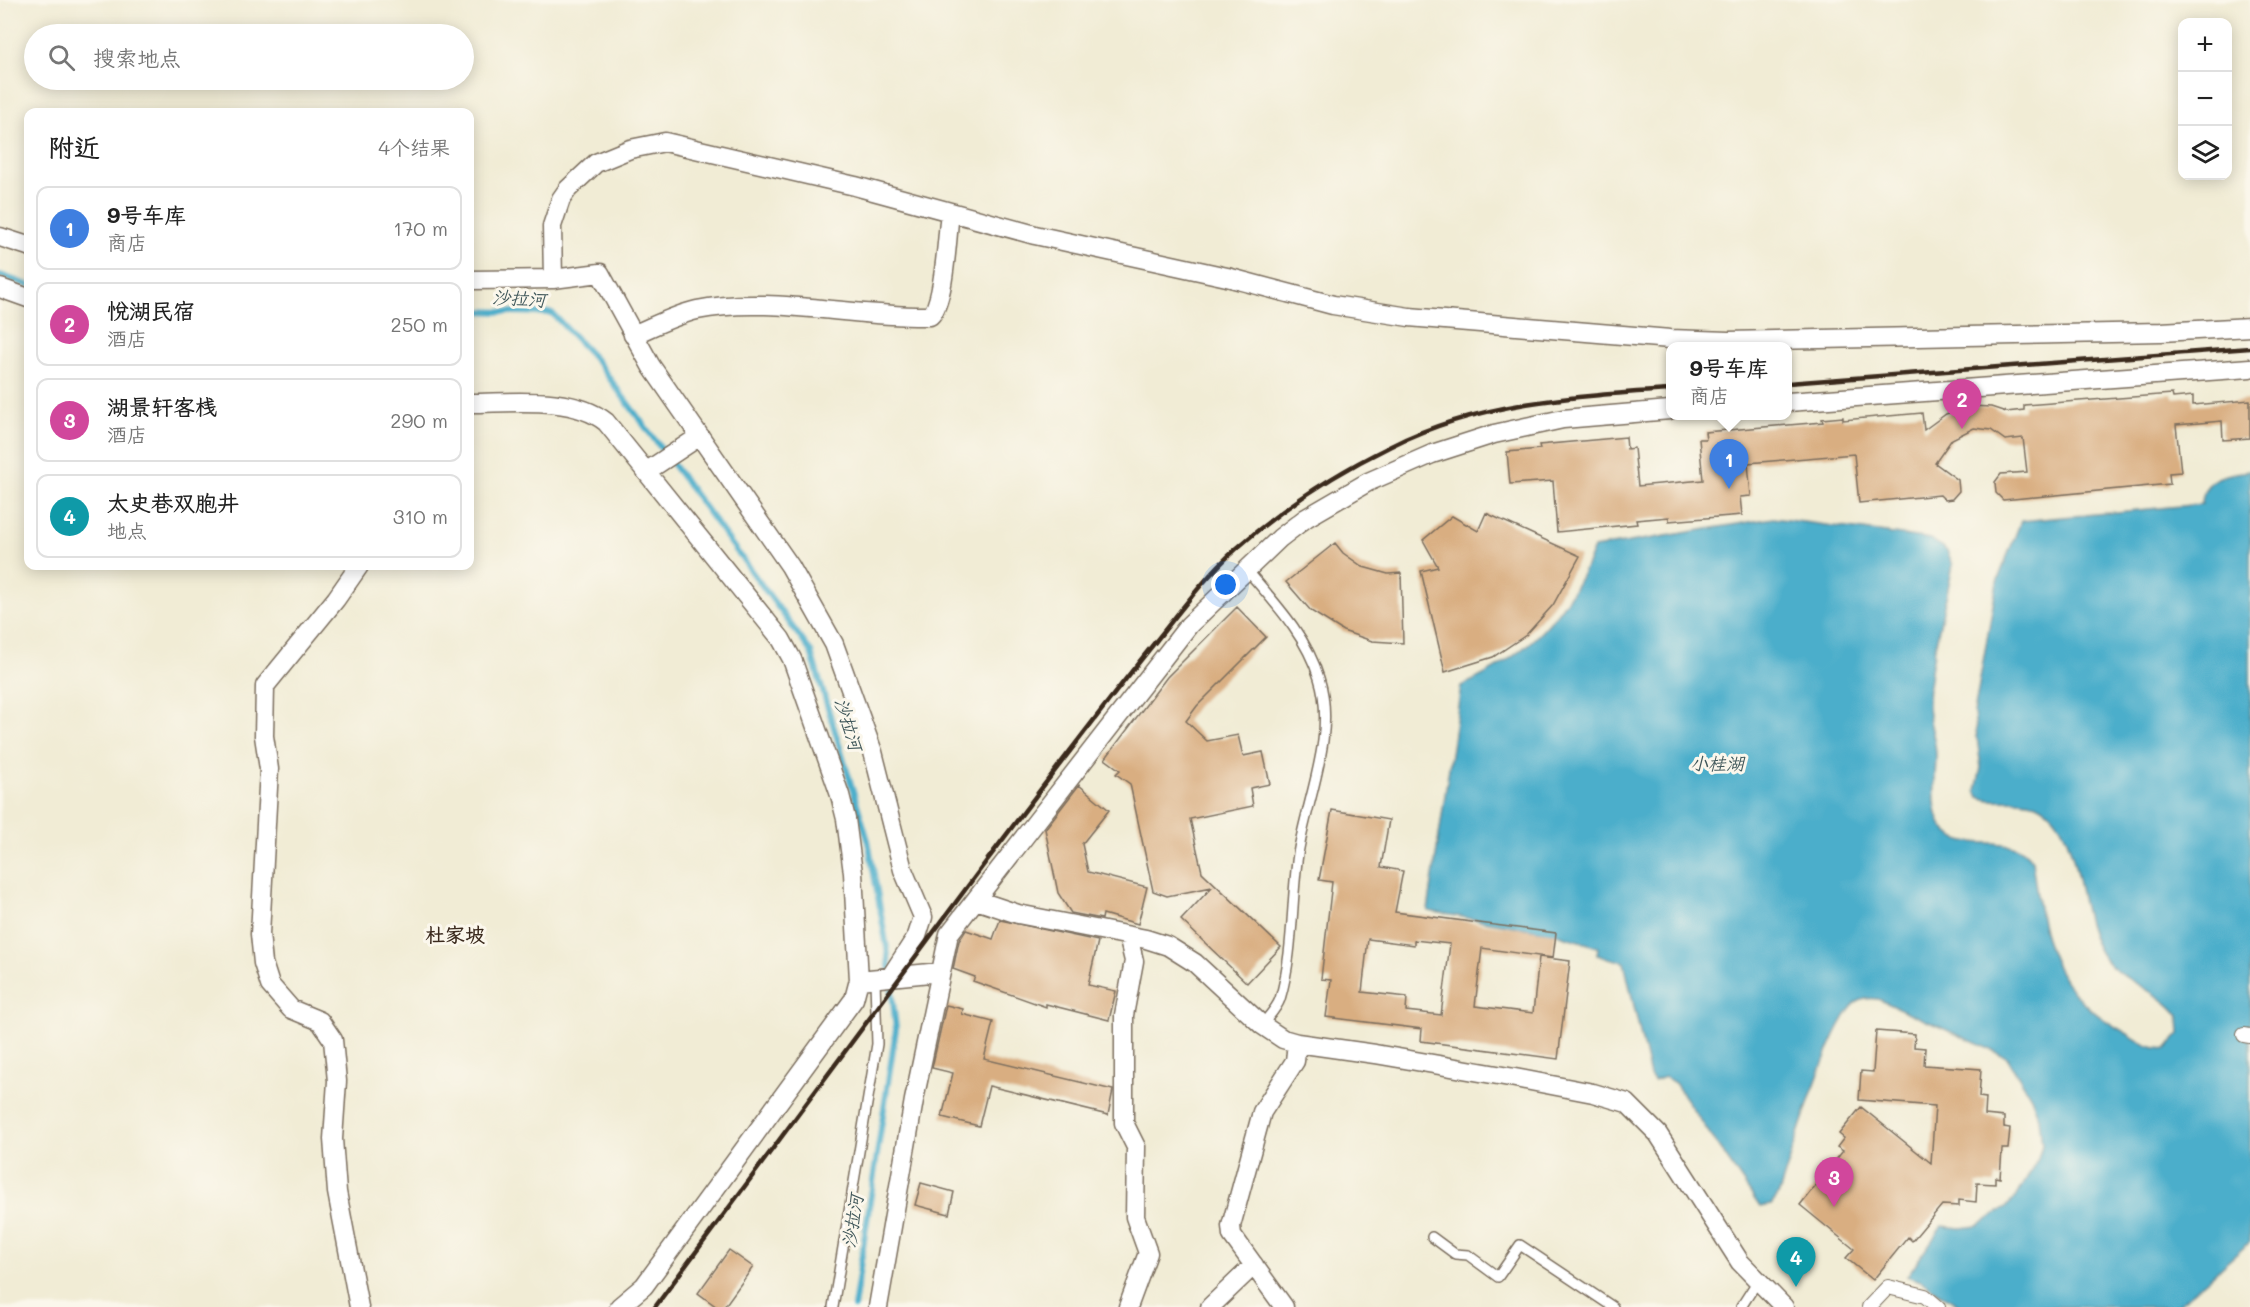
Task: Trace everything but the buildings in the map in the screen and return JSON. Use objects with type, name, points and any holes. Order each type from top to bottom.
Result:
[{"type":"street","points":[[553,279],[552,226],[561,199],[568,189],[596,163],[647,144],[665,142],[700,148],[1035,235],[1227,277],[1333,305],[1409,317],[1670,339],[1728,341],[2161,332],[2250,327]]},
{"type":"street","points":[[633,336],[664,321],[697,310],[740,305],[930,316],[934,312],[939,295],[950,212]]},
{"type":"street","points":[[0,237],[24,245]]},
{"type":"street","points":[[474,280],[553,279],[600,273],[633,336],[696,439],[790,566],[834,644],[873,752],[903,870],[923,917],[917,936],[855,999],[644,1286],[618,1307]]},
{"type":"street","points":[[0,288],[24,297]]},
{"type":"street","points":[[1792,402],[2250,368]]},
{"type":"street","points":[[474,403],[560,405],[588,410],[606,422],[650,469],[766,618],[792,659],[840,795],[846,819],[853,873],[875,979]]},
{"type":"street","points":[[878,1307],[914,1100],[950,934],[1161,657],[1189,625],[1280,538],[1335,500],[1368,482],[1432,454],[1528,426],[1598,415],[1666,410]]},
{"type":"street","points":[[650,469],[696,439]]},
{"type":"street","points":[[356,570],[336,599],[265,686],[264,736],[269,769],[260,934],[263,963],[270,985],[291,1009],[320,1022],[333,1040],[337,1081],[333,1139],[337,1192],[359,1307]]},
{"type":"street","points":[[976,900],[1018,914],[1146,939],[1182,954],[1262,1025],[1283,1039],[1515,1078],[1593,1093],[1627,1103],[1658,1134],[1740,1262],[1757,1282],[1784,1307]]},
{"type":"street","points":[[1128,936],[1134,961],[1124,1015],[1124,1123],[1136,1147],[1135,1217],[1148,1253],[1128,1307]]},
{"type":"street","points":[[875,979],[921,972],[940,972]]},
{"type":"street","points":[[1284,1307],[1232,1235],[1231,1226],[1262,1112],[1295,1061],[1297,1043]]},
{"type":"street","points":[[1210,1307],[1254,1264]]},
{"type":"street","points":[[1869,1307],[1888,1287],[1925,1296],[1938,1307]]},
{"type":"lane","points":[[1246,569],[1289,620],[1306,646],[1320,679],[1324,710],[1321,749],[1298,852],[1287,972],[1280,1002],[1262,1025]]},
{"type":"lane","points":[[833,1307],[877,1044],[875,979]]},
{"type":"lane","points":[[1432,1237],[1455,1254],[1468,1255],[1498,1277],[1520,1245],[1612,1307]]},
{"type":"lane","points":[[1741,1307],[1757,1282]]},
{"type":"water","name":"小桂湖","points":[[2250,471],[2250,1242],[2176,1307],[1961,1307],[1921,1281],[1907,1276],[1942,1226],[1960,1228],[1978,1226],[2007,1206],[2017,1196],[2038,1159],[2042,1145],[2039,1118],[2031,1097],[2007,1057],[1878,999],[1859,1001],[1845,1016],[1823,1063],[1778,1196],[1771,1205],[1760,1207],[1675,1083],[1665,1077],[1654,1081],[1650,1076],[1624,962],[1597,955],[1598,947],[1557,934],[1428,911],[1461,686],[1505,662],[1542,631],[1571,593],[1594,548],[1773,518],[1931,539],[1947,551],[1953,565],[1934,654],[1928,705],[1936,749],[1935,805],[1941,824],[1956,838],[1979,843],[2014,846],[2024,852],[2032,861],[2046,940],[2065,981],[2080,1000],[2100,1017],[2146,1045],[2161,1049],[2167,1048],[2180,1034],[2179,1016],[2162,999],[2120,973],[2103,957],[2087,918],[2071,851],[2063,831],[2052,815],[2030,801],[1993,800],[1979,797],[1976,791],[1981,768],[1974,713],[1997,582],[2021,521],[2202,504],[2203,495],[2211,482],[2225,475]]},
{"type":"waterway","name":"沙拉河","points":[[0,275],[24,284]]},
{"type":"waterway","name":"沙拉河","points":[[474,311],[552,313],[596,360],[811,652],[868,840],[887,948],[896,1029],[854,1307]]},
{"type":"railway","points":[[1792,383],[2250,348]]},
{"type":"railway","points":[[655,1307],[1069,752],[1194,594],[1236,549],[1272,519],[1330,480],[1370,456],[1424,431],[1492,411],[1528,404],[1599,395],[1666,390]]},
{"type":"place","name":"悦湖民宿","points":[[1962,429]]},
{"type":"place","name":"9号车库","points":[[1729,489]]},
{"type":"place","name":"湖景轩客栈","points":[[1834,1207]]},
{"type":"place","name":"太史巷双胞井","points":[[1796,1287]]},
{"type":"district","name":"杜家坡","points":[[455,934]]}]
